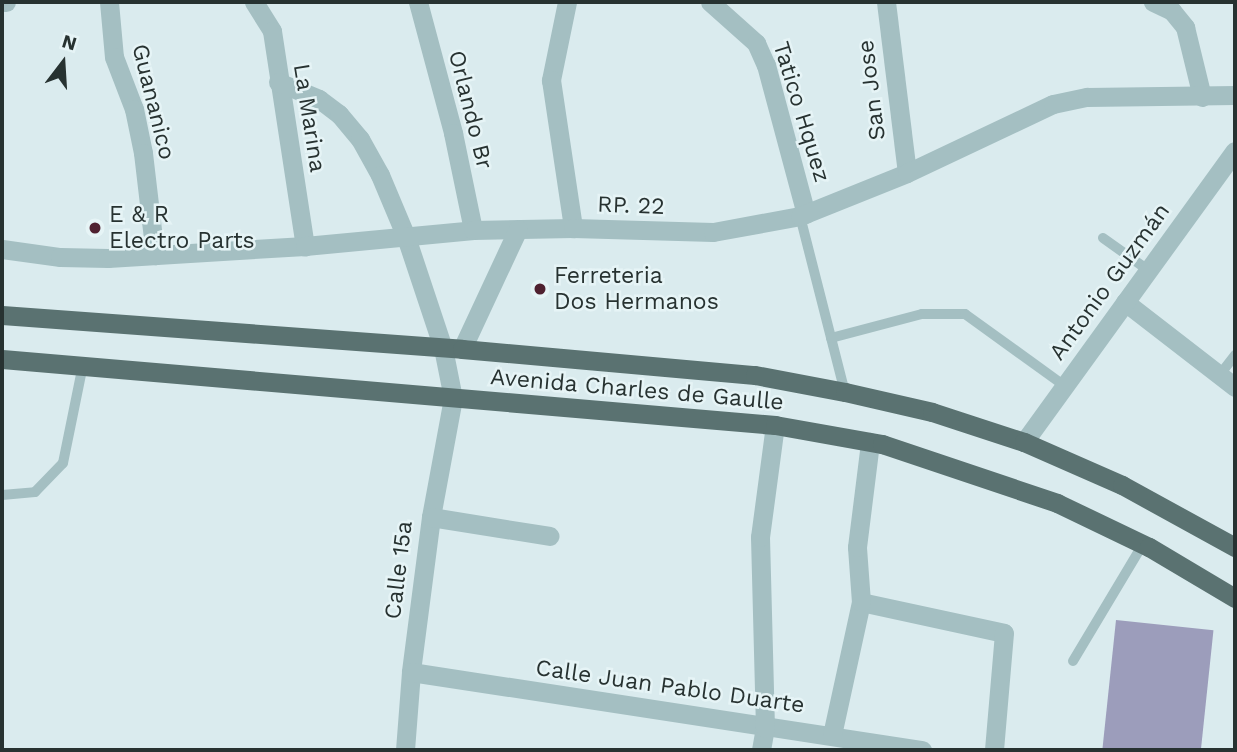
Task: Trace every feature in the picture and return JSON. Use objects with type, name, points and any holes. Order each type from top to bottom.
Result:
[{"type":"main road","name":"Avenida Charles de Gaulle","points":[[2,315],[755,375],[932,412],[1024,442],[1122,485],[1235,547]]},
{"type":"main road","name":"Avenida Charles de Gaulle","points":[[2,359],[775,425],[870,442],[1057,503],[1143,544],[1235,598]]},
{"type":"street","name":"Guananico","points":[[108,2],[114,57],[134,109],[143,153],[155,256]]},
{"type":"street","name":"La Marina","points":[[254,2],[272,31],[305,246]]},
{"type":"street","name":"Orlando Br","points":[[418,2],[453,133],[473,230]]},
{"type":"street","points":[[567,2],[551,80],[573,229]]},
{"type":"street","name":"Tatico Hquez","points":[[710,2],[740,26],[756,43],[761,54],[803,215]]},
{"type":"street","name":"San Jose","points":[[886,2],[906,173]]},
{"type":"street","points":[[1153,2],[1172,11],[1185,27],[1202,97]]},
{"type":"street","points":[[278,82],[319,99],[340,114],[360,139],[380,175],[452,349],[453,397]]},
{"type":"street","name":"RP. 22","points":[[2,249],[60,257],[155,256],[305,246],[473,230],[713,232],[803,215],[906,173],[1053,104],[1087,97],[1235,95]]},
{"type":"street","name":"Antonio Guzmán","points":[[1024,442],[1235,151]]},
{"type":"street","points":[[452,349],[518,229]]},
{"type":"street","points":[[1125,302],[1183,345],[1218,377],[1235,387]]},
{"type":"street","name":"Calle 15a","points":[[405,750],[411,672],[431,517],[453,397]]},
{"type":"street","points":[[761,750],[765,728],[760,537],[775,425]]},
{"type":"street","points":[[832,735],[861,602],[857,547],[870,442]]},
{"type":"street","points":[[431,517],[549,536]]},
{"type":"street","points":[[861,602],[1004,633],[994,750]]},
{"type":"street","name":"Calle Juan Pablo Duarte","points":[[411,672],[922,750]]},
{"type":"lane","points":[[803,215],[845,392]]},
{"type":"lane","points":[[1103,238],[1148,270]]},
{"type":"lane","points":[[831,338],[922,314],[965,314],[1065,386]]},
{"type":"lane","points":[[1218,377],[1235,355]]},
{"type":"lane","points":[[2,495],[35,492],[62,463],[83,365]]},
{"type":"lane","points":[[1073,661],[1143,544]]},
{"type":"shaded area","points":[[1116,620],[1213,630],[1201,750],[1102,750]]},
{"type":"place","name":"E & R Electro Parts","points":[[95,228]]},
{"type":"place","name":"Ferreteria Dos Hermanos","points":[[540,289]]}]
